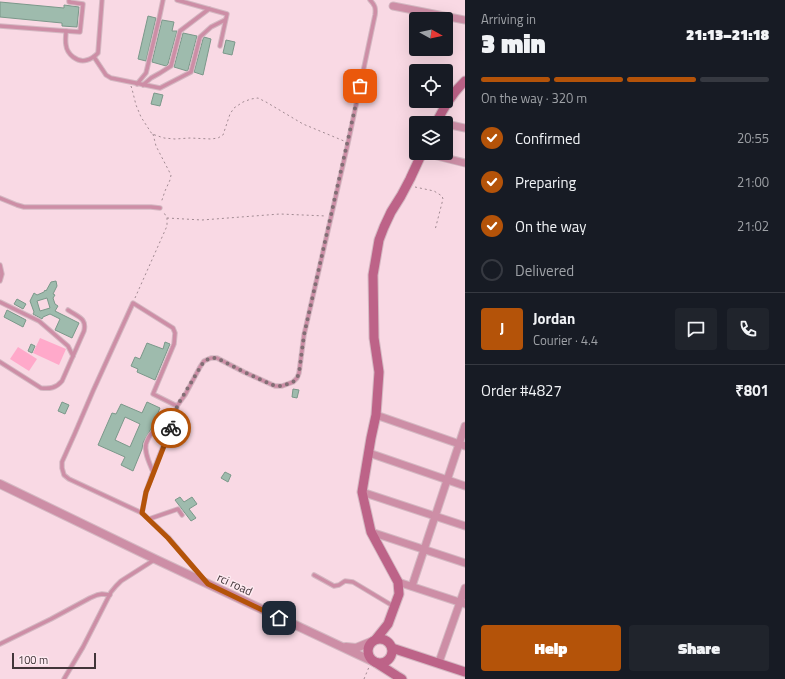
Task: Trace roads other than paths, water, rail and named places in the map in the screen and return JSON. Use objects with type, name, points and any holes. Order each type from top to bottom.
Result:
[{"type":"main road","points":[[442,116],[444,108],[457,89],[465,81]]},
{"type":"main road","points":[[372,664],[368,652],[370,644],[388,624],[399,594],[398,582],[371,532],[362,492],[369,453],[370,438],[376,415],[379,372],[374,338],[373,275],[379,240],[384,227],[420,160]]},
{"type":"main road","points":[[372,664],[386,662],[392,656],[388,624]]},
{"type":"main road","points":[[375,640],[384,639],[390,644],[465,672]]},
{"type":"main road","points":[[372,664],[402,679]]},
{"type":"street","points":[[393,6],[465,20]]},
{"type":"street","points":[[453,126],[465,128]]},
{"type":"street","points":[[452,160],[465,163]]},
{"type":"street","points":[[376,415],[462,445]]},
{"type":"street","points":[[412,586],[446,480],[462,445],[465,426]]},
{"type":"street","points":[[369,453],[465,486]]},
{"type":"street","name":"rci road","points":[[0,484],[336,644],[372,664]]},
{"type":"street","points":[[362,492],[465,526]]},
{"type":"street","points":[[371,532],[465,563]]},
{"type":"street","points":[[398,582],[462,603]]},
{"type":"street","points":[[438,662],[462,603],[465,588]]},
{"type":"street","points":[[336,644],[356,648],[375,640]]},
{"type":"lane","points":[[0,26],[80,32],[83,4],[69,2],[69,0]]},
{"type":"lane","points":[[66,31],[66,44],[68,52],[76,59],[87,60],[98,53],[102,0]]},
{"type":"lane","points":[[137,84],[146,73],[160,19],[163,0]]},
{"type":"lane","points":[[177,0],[227,14],[220,46]]},
{"type":"lane","points":[[142,513],[146,492],[171,428],[177,406],[204,361],[211,358],[217,358],[275,386],[288,385],[297,378],[304,335],[348,143],[375,15],[376,8],[370,0]]},
{"type":"lane","points":[[143,85],[151,78],[171,66],[180,31],[187,24],[209,9]]},
{"type":"lane","points":[[94,56],[106,75],[111,78],[160,88],[191,72],[200,37],[211,26],[225,20]]},
{"type":"lane","points":[[0,198],[17,205],[24,206],[160,208]]},
{"type":"lane","points":[[0,265],[2,274],[0,281]]},
{"type":"lane","points":[[0,302],[39,321],[68,346],[73,356]]},
{"type":"lane","points":[[177,406],[153,394],[174,344],[175,332],[173,328],[133,303],[62,462],[62,468],[64,475],[69,479],[142,513],[168,538],[208,584]]},
{"type":"lane","points":[[0,362],[41,388],[47,389],[58,386],[62,381],[84,331],[84,320],[68,310]]},
{"type":"lane","points":[[153,472],[146,445],[150,436],[157,428],[164,426],[171,428]]},
{"type":"lane","points":[[149,519],[178,509],[182,515]]},
{"type":"lane","points":[[64,679],[116,586],[121,581],[155,559]]},
{"type":"lane","points":[[314,575],[334,586],[339,585],[345,580],[353,582],[394,606]]},
{"type":"lane","points":[[0,644],[90,598],[97,595],[110,595]]}]
